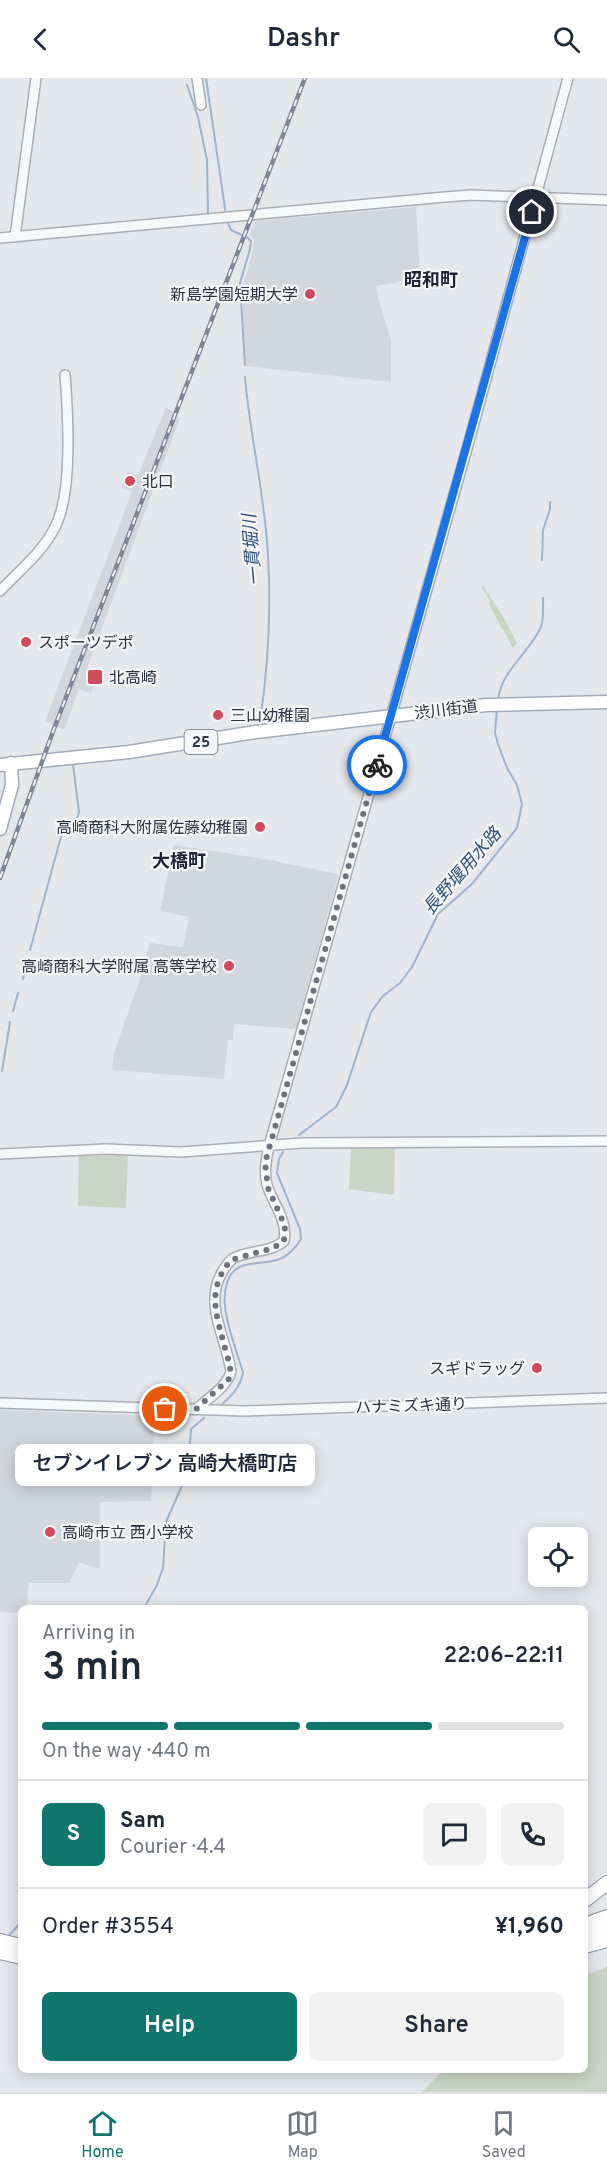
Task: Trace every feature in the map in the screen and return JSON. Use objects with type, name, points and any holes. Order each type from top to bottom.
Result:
[{"type":"highway","points":[[588,1897],[607,1883]]},
{"type":"highway","points":[[588,1924],[607,1917]]},
{"type":"highway","points":[[588,1934],[607,1928]]},
{"type":"highway","points":[[588,1945],[607,1940]]},
{"type":"highway","points":[[0,1941],[18,1945]]},
{"type":"highway","points":[[0,1952],[18,1956]]},
{"type":"main road","name":"渋川街道","points":[[5,764],[151,749],[256,732],[498,704],[607,702]]},
{"type":"main road","points":[[0,829],[12,785],[5,764]]},
{"type":"street","points":[[15,237],[36,78]]},
{"type":"street","points":[[196,78],[201,105]]},
{"type":"street","points":[[205,1410],[231,1372],[214,1300],[220,1275],[231,1260],[273,1248],[284,1241],[285,1226],[266,1179],[265,1163],[269,1146],[568,78]]},
{"type":"street","points":[[0,238],[471,195],[607,200]]},
{"type":"street","points":[[0,591],[41,549],[57,523],[65,489],[69,419],[65,375]]},
{"type":"street","points":[[0,1154],[106,1149],[181,1152],[294,1143],[607,1141]]},
{"type":"street","name":"ハナミズキ通り","points":[[0,1402],[205,1410],[607,1398]]},
{"type":"shaded area","name":"新島学園短期大学","points":[[416,207],[420,278],[376,286],[391,340],[391,382],[246,366],[242,290],[253,250],[254,241],[250,235],[256,221]]},
{"type":"shaded area","points":[[166,407],[180,418],[87,668],[99,674],[91,693],[79,689],[64,730],[45,721],[132,492],[121,487],[127,472],[138,475]]},
{"type":"shaded area","name":"高崎商科大学附属 高等学校","points":[[174,845],[270,860],[337,874],[338,877],[296,1029],[234,1024],[233,1040],[228,1040],[224,1079],[112,1070],[114,1053],[150,943],[183,947],[189,917],[160,911]]},
{"type":"shaded area","name":"高崎市立 西小学校","points":[[0,1410],[155,1416],[151,1501],[100,1502],[100,1569],[79,1562],[69,1583],[29,1583],[26,1605],[18,1605],[18,1613],[0,1612]]},
{"type":"green space","points":[[483,586],[517,643],[513,648],[489,605],[490,601],[481,587]]},
{"type":"green space","points":[[351,1148],[395,1148],[394,1195],[349,1189]]},
{"type":"green space","points":[[128,1155],[126,1208],[78,1206],[79,1156]]},
{"type":"green space","points":[[607,1967],[607,2092],[422,2092],[441,2073],[588,2073],[588,1974]]},
{"type":"waterway","name":"一貫堀川","points":[[206,78],[226,215]]},
{"type":"waterway","points":[[187,85],[198,117],[207,160],[208,213]]},
{"type":"waterway","name":"一貫堀川","points":[[227,221],[231,230],[251,241],[240,283],[245,365]]},
{"type":"waterway","name":"一貫堀川","points":[[245,377],[268,555],[268,638],[260,721]]},
{"type":"waterway","name":"長野堰用水路","points":[[542,560],[543,530],[550,502]]},
{"type":"waterway","name":"長野堰用水路","points":[[498,699],[510,670],[541,627],[543,598]]},
{"type":"waterway","name":"長野堰用水路","points":[[299,1135],[336,1107],[347,1085],[371,1012],[383,996],[400,983],[412,967],[438,914],[472,884],[517,828],[522,804],[517,785],[507,768],[495,733],[497,708]]},
{"type":"waterway","name":"一貫堀川","points":[[30,950],[62,833],[76,821],[79,812],[73,765]]},
{"type":"waterway","name":"一貫堀川","points":[[23,979],[27,964]]},
{"type":"waterway","name":"一貫堀川","points":[[13,1011],[18,993]]},
{"type":"waterway","name":"一貫堀川","points":[[2,1071],[10,1022]]},
{"type":"waterway","name":"長野堰用水路","points":[[223,1403],[236,1390],[243,1373],[226,1314],[227,1283],[235,1270],[241,1266],[281,1259],[291,1252],[301,1239],[300,1229],[277,1173],[279,1159],[283,1152]]},
{"type":"waterway","name":"長野堰用水路","points":[[146,1605],[163,1568],[166,1522],[188,1472],[191,1429],[204,1418]]},
{"type":"waterway","name":"長野堰用水路","points":[[7,1938],[18,1925]]},
{"type":"railway","points":[[0,878],[55,726],[305,78]]},
{"type":"way so far","points":[[165,1409],[195,1410],[229,1379],[230,1366],[214,1300],[220,1275],[231,1260],[273,1248],[284,1241],[285,1226],[268,1188],[265,1163],[377,765]]},
{"type":"place","name":"新島学園短期大学","points":[[310,294]]},
{"type":"place","name":"北口","points":[[130,481]]},
{"type":"place","name":"スポーツデポ","points":[[26,642]]},
{"type":"place","name":"北高崎","points":[[95,677]]},
{"type":"place","name":"三山幼稚園","points":[[218,715]]},
{"type":"place","name":"高崎商科大附属佐藤幼稚園","points":[[260,827]]},
{"type":"place","name":"高崎商科大学附属 高等学校","points":[[229,966]]},
{"type":"place","name":"スギドラッグ","points":[[537,1368]]},
{"type":"place","name":"セブンイレブン 高崎大橋町店","points":[[165,1409]]},
{"type":"place","name":"高崎市立 西小学校","points":[[50,1532]]},
{"type":"district","name":"昭和町","points":[[431,280]]},
{"type":"district","name":"大橋町","points":[[179,861]]},
{"type":"route","points":[[377,765],[532,212]]}]
